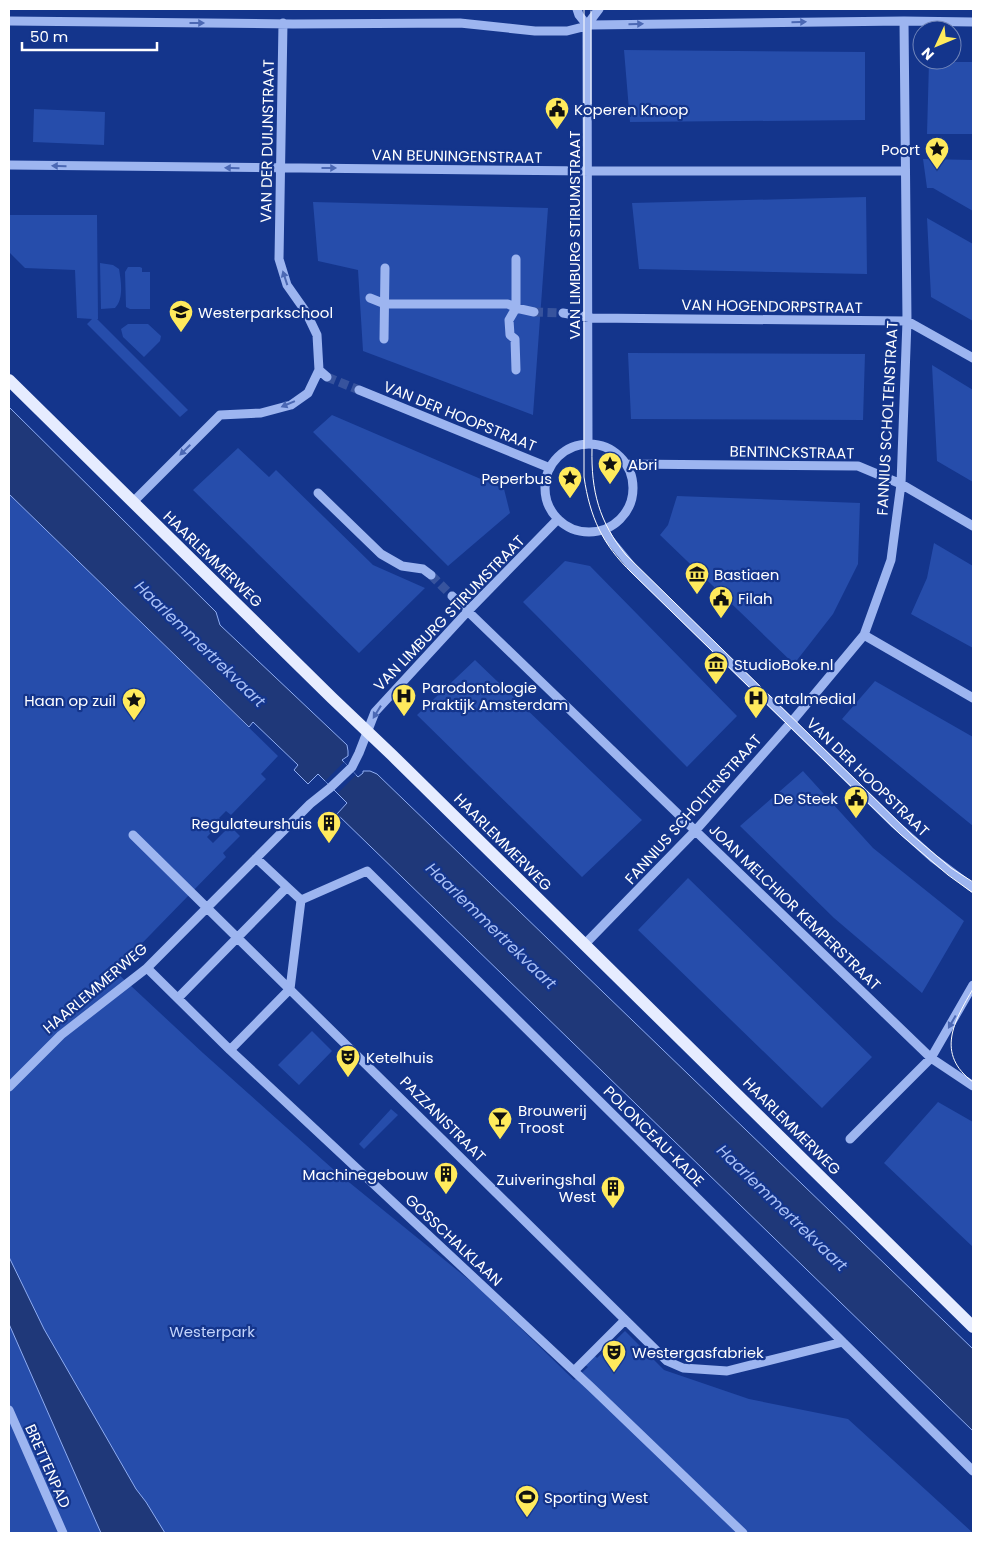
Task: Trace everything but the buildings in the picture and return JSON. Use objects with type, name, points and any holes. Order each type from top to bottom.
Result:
[{"type":"main road","name":"HAARLEMMERWEG","points":[[9,380],[973,1327]]},
{"type":"street","points":[[577,9],[579,15],[588,26]]},
{"type":"street","points":[[588,26],[599,9]]},
{"type":"street","points":[[9,21],[283,24],[460,23],[535,31],[567,30],[588,26],[904,21],[973,22]]},
{"type":"street","name":"FANNIUS SCHOLTENSTRAAT","points":[[584,945],[696,830],[864,635],[891,560],[901,484],[906,321],[904,21]]},
{"type":"street","name":"VAN DER DUIJNSTRAAT","points":[[283,24],[278,258],[287,286],[306,312],[318,335],[319,370]]},
{"type":"street","name":"VAN LIMBURG STIRUMSTRAAT","points":[[588,26],[588,444]]},
{"type":"street","name":"VAN BEUNINGENSTRAAT","points":[[9,166],[588,171],[904,171]]},
{"type":"street","points":[[516,259],[516,308],[509,320],[510,335],[515,340],[516,370]]},
{"type":"street","points":[[384,339],[385,268]]},
{"type":"street","points":[[370,298],[385,304],[508,304],[534,312]]},
{"type":"street","name":"VAN HOGENDORPSTRAAT","points":[[562,313],[588,318],[906,321],[973,358]]},
{"type":"street","points":[[133,502],[220,415],[261,413],[291,405],[308,393],[319,370],[327,377]]},
{"type":"street","name":"VAN DER HOOPSTRAAT","points":[[359,390],[550,468]]},
{"type":"street","points":[[588,444],[598,445],[619,455],[626,464],[632,478],[633,494],[628,509],[618,521],[604,530],[594,532],[581,531],[569,527],[558,519],[550,508],[546,495],[546,481],[550,468],[564,452],[573,447],[588,444]]},
{"type":"street","name":"BENTINCKSTRAAT","points":[[626,464],[858,466],[901,484],[973,526]]},
{"type":"street","points":[[318,493],[381,554],[402,566],[423,569],[431,575]]},
{"type":"street","name":"VAN LIMBURG STIRUMSTRAAT","points":[[352,767],[375,712],[468,611],[558,519]]},
{"type":"street","name":"VAN DER HOOPSTRAAT","points":[[604,530],[633,568],[790,722],[915,842],[973,888]]},
{"type":"street","name":"JOAN MELCHIOR KEMPERSTRAAT","points":[[452,596],[931,1058],[973,1086]]},
{"type":"street","points":[[864,635],[973,698]]},
{"type":"street","name":"HAARLEMMERWEG","points":[[9,1087],[61,1035],[147,968],[310,804],[352,767]]},
{"type":"street","name":"PAZZANISTRAAT","points":[[133,835],[667,1361],[684,1368],[727,1371],[843,1342]]},
{"type":"street","points":[[230,1050],[290,989],[301,900],[256,858]]},
{"type":"street","name":"POLONCEAU-KADE","points":[[301,900],[367,871],[973,1471]]},
{"type":"street","points":[[178,998],[287,888]]},
{"type":"street","name":"GOSSCHALKLAAN","points":[[147,968],[230,1050],[574,1371],[742,1533]]},
{"type":"street","points":[[850,1138],[931,1058],[973,985]]},
{"type":"street","points":[[574,1371],[625,1320]]},
{"type":"street","name":"BRETTENPAD","points":[[9,1410],[63,1533]]},
{"type":"green space","points":[[624,50],[865,52],[865,120],[630,122]]},
{"type":"green space","points":[[962,62],[973,62],[973,134],[927,134],[929,70],[962,70]]},
{"type":"green space","points":[[34,109],[105,112],[104,145],[33,142]]},
{"type":"green space","points":[[923,159],[973,160],[973,211],[933,188],[927,188]]},
{"type":"green space","points":[[866,197],[867,274],[639,269],[632,203]]},
{"type":"green space","points":[[313,202],[548,208],[533,415],[363,351],[358,270],[318,261]]},
{"type":"green space","points":[[9,215],[97,215],[97,319],[188,410],[180,417],[87,324],[92,319],[77,318],[75,270],[25,268],[9,252]]},
{"type":"green space","points":[[927,218],[973,244],[973,321],[931,297]]},
{"type":"green space","points":[[100,263],[113,265],[119,269],[121,295],[115,308],[101,309]]},
{"type":"green space","points":[[128,267],[140,267],[142,272],[150,272],[150,309],[130,309],[126,307],[125,272]]},
{"type":"green space","points":[[128,324],[148,324],[161,336],[160,341],[144,357],[123,337],[121,329]]},
{"type":"green space","points":[[628,353],[865,354],[863,420],[631,419]]},
{"type":"green space","points":[[932,365],[973,390],[973,482],[937,461]]},
{"type":"green space","points":[[332,415],[504,489],[510,513],[448,566],[313,432]]},
{"type":"green space","points":[[238,448],[269,477],[276,470],[373,565],[425,588],[359,653],[193,490]]},
{"type":"green space","name":"Westerpark","points":[[9,494],[278,756],[261,774],[266,779],[231,815],[226,811],[219,818],[222,821],[207,837],[213,843],[230,826],[240,836],[223,853],[226,857],[115,971],[203,1053],[334,1170],[479,1288],[574,1380],[588,1367],[585,1365],[594,1355],[597,1358],[625,1331],[664,1370],[749,1399],[848,1419],[973,1533],[9,1533]]},
{"type":"green space","points":[[677,496],[860,503],[858,564],[833,614],[794,664],[660,535],[668,525]]},
{"type":"green space","points":[[934,543],[973,566],[973,648],[911,614],[927,578]]},
{"type":"green space","points":[[565,561],[590,566],[737,716],[687,767],[523,602]]},
{"type":"green space","points":[[475,660],[642,820],[582,877],[417,715]]},
{"type":"green space","points":[[875,681],[973,737],[973,826],[842,719]]},
{"type":"green space","points":[[803,771],[873,848],[964,921],[922,993],[834,918],[740,826]]},
{"type":"green space","points":[[688,878],[872,1057],[822,1108],[638,930]]},
{"type":"green space","points":[[312,1031],[332,1051],[299,1085],[278,1065]]},
{"type":"green space","points":[[938,1102],[973,1122],[973,1247],[884,1163]]},
{"type":"green space","points":[[391,1109],[398,1115],[364,1149],[359,1144]]},
{"type":"water","name":"Haarlemmertrekvaart","points":[[9,407],[216,612],[220,625],[347,745],[348,756],[342,760],[358,777],[363,771],[377,774],[973,1349],[973,1431],[337,814],[347,803],[318,774],[308,784],[294,770],[298,765],[253,722],[249,727],[9,494]]},
{"type":"water","points":[[9,1257],[44,1329],[136,1489],[165,1533],[101,1533],[9,1324]]},
{"type":"pier","points":[[344,762],[356,775],[338,793],[325,781]]},
{"type":"tunnel","points":[[534,312],[563,313]]},
{"type":"tunnel","points":[[327,377],[359,390]]},
{"type":"tunnel","points":[[431,575],[452,596]]},
{"type":"tram line","points":[[584,9],[584,477],[590,505],[599,529],[613,551],[632,573],[900,834],[948,875],[973,893]]},
{"type":"tram line","points":[[591,11],[591,104]]},
{"type":"tram line","points":[[592,449],[593,479],[598,505],[609,530],[626,555],[912,835],[951,868],[973,882]]},
{"type":"tram line","points":[[973,989],[955,1025],[951,1049],[954,1060],[961,1071],[973,1082]]},
{"type":"place","name":"Koperen Knoop","points":[[557,130]]},
{"type":"place","name":"Poort","points":[[937,170]]},
{"type":"place","name":"Westerparkschool","points":[[181,333]]},
{"type":"place","name":"Abri","points":[[610,485]]},
{"type":"place","name":"Peperbus","points":[[570,499]]},
{"type":"place","name":"Bastiaen","points":[[697,595]]},
{"type":"place","name":"Filah","points":[[721,619]]},
{"type":"place","name":"StudioBoke.nl","points":[[716,685]]},
{"type":"place","name":"Parodontologie Praktijk Amsterdam","points":[[404,717]]},
{"type":"place","name":"atalmedial","points":[[756,719]]},
{"type":"place","name":"Haan op zuil","points":[[134,721]]},
{"type":"place","name":"De Steek","points":[[856,819]]},
{"type":"place","name":"Regulateurshuis","points":[[329,844]]},
{"type":"place","name":"Ketelhuis","points":[[348,1078]]},
{"type":"place","name":"Brouwerij Troost","points":[[500,1140]]},
{"type":"place","name":"Machinegebouw","points":[[446,1195]]},
{"type":"place","name":"Zuiveringshal West","points":[[613,1209]]},
{"type":"place","name":"Westergasfabriek","points":[[614,1373]]},
{"type":"place","name":"Sporting West","points":[[527,1518]]}]
